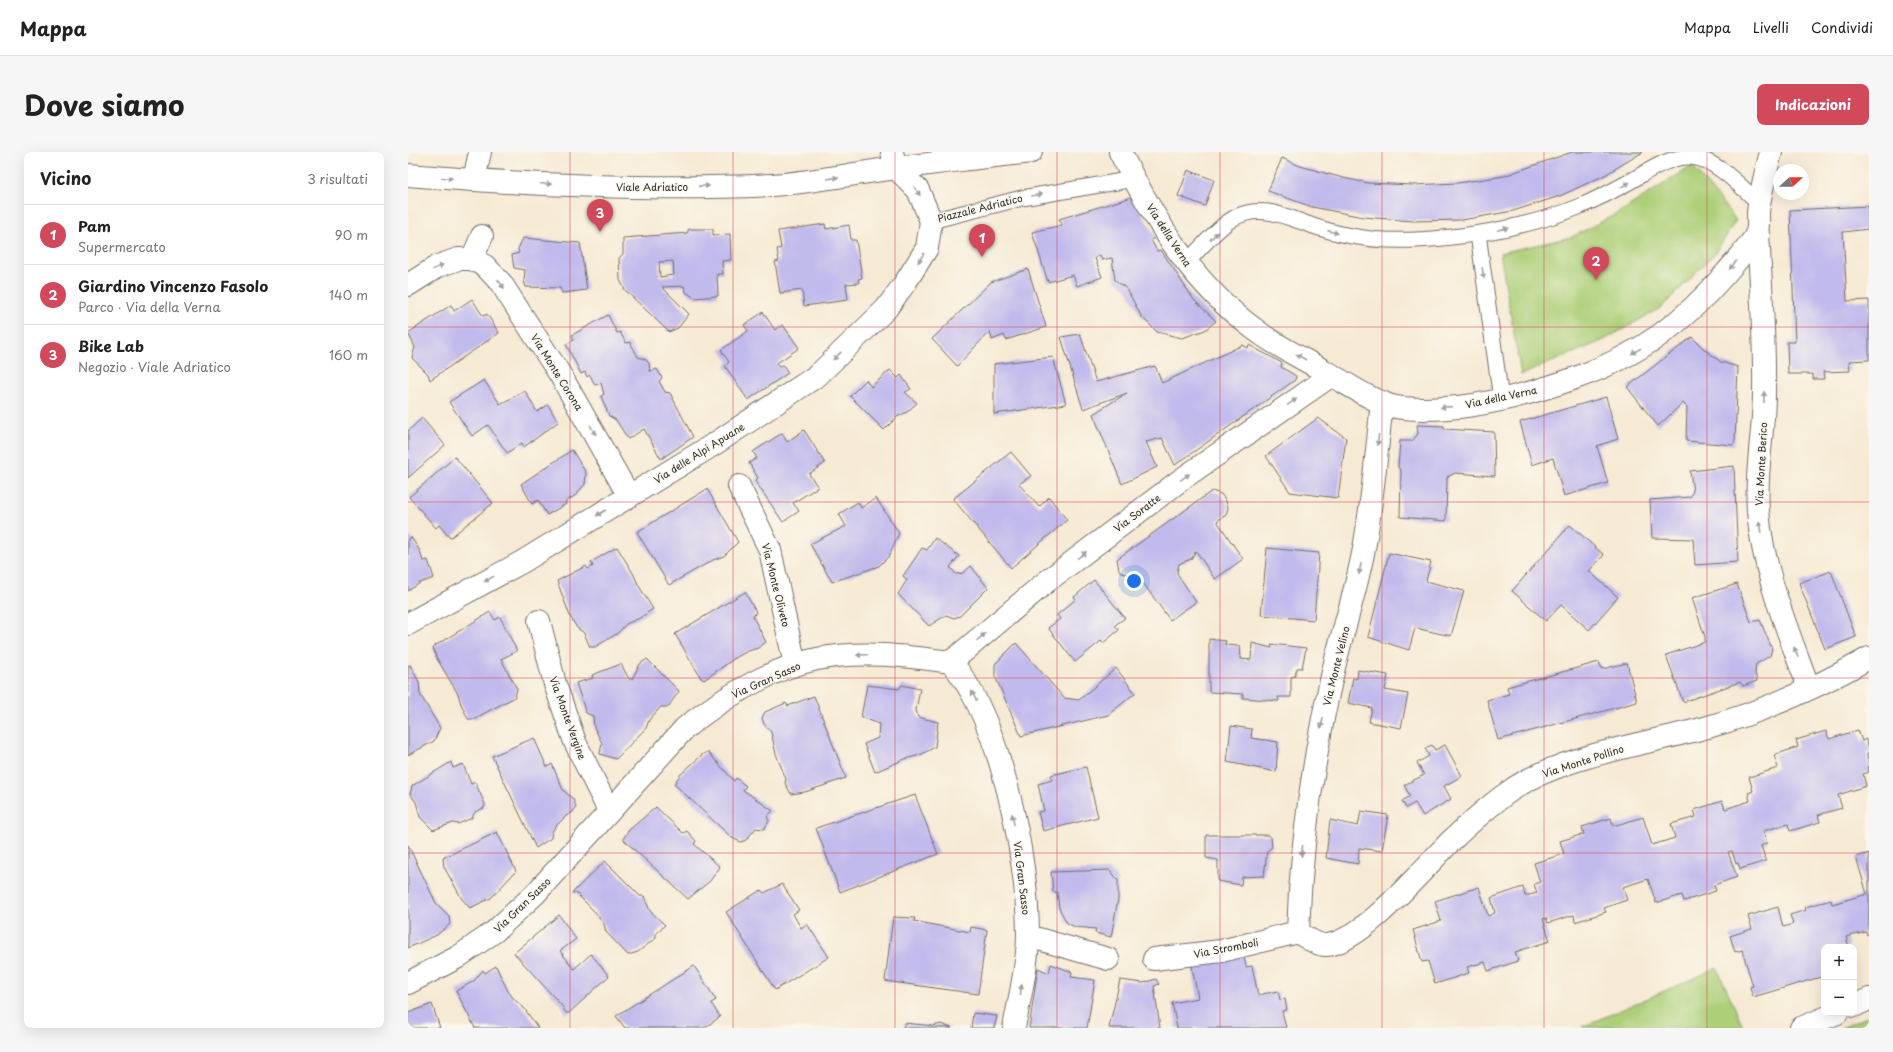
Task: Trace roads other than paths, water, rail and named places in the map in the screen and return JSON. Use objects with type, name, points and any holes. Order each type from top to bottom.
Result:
[{"type":"street","points":[[474,180],[480,152]]},
{"type":"street","points":[[894,160],[1031,152]]},
{"type":"street","name":"Via della Verna","points":[[1120,152],[1163,229],[1186,263],[1225,304],[1258,332],[1382,402],[1401,408],[1430,408],[1469,405],[1501,400],[1588,374],[1621,359],[1655,340],[1677,323],[1703,299],[1758,233]]},
{"type":"street","points":[[1758,233],[1759,203],[1771,152]]},
{"type":"street","name":"Viale Adriatico","points":[[408,175],[474,180],[652,188],[772,185],[814,181],[894,160]]},
{"type":"street","name":"Piazzale Adriatico","points":[[894,160],[918,190],[931,220]]},
{"type":"street","name":"Via delle Alpi Apuane","points":[[408,624],[522,562],[716,443],[818,375],[886,309],[905,283],[927,248],[931,220]]},
{"type":"street","name":"Via Monte Berico","points":[[1758,233],[1764,329],[1764,388],[1758,511],[1761,537],[1773,585],[1809,688]]},
{"type":"street","points":[[408,285],[438,266],[458,259],[472,259],[482,236]]},
{"type":"street","name":"Via Monte Corona","points":[[472,259],[485,266],[500,283],[561,376],[630,496]]},
{"type":"street","name":"Via Soratte","points":[[951,662],[1046,582],[1182,479],[1332,375]]},
{"type":"street","name":"Via Monte Velino","points":[[1298,932],[1301,859],[1312,780],[1335,663],[1352,604],[1365,543],[1382,402]]},
{"type":"street","name":"Via Monte Oliveto","points":[[739,486],[770,550],[795,665]]},
{"type":"street","name":"Via Monte Vergine","points":[[539,621],[555,684],[575,742],[609,811]]},
{"type":"street","name":"Via Gran Sasso","points":[[408,983],[458,957],[494,932],[536,894],[685,728],[711,708],[738,691],[795,665],[823,658],[865,654],[910,656],[951,662],[963,676],[981,709],[999,761],[1010,801],[1018,843],[1024,883],[1028,936],[1014,1028]]},
{"type":"street","name":"Via Monte Pollino","points":[[1298,932],[1309,940],[1325,946],[1339,943],[1351,936],[1372,921],[1478,816],[1511,790],[1535,777],[1589,757],[1743,717],[1777,704],[1869,658]]},
{"type":"street","name":"Via Stromboli","points":[[1154,959],[1221,951],[1298,932]]},
{"type":"street","points":[[1028,936],[1108,959]]},
{"type":"street","points":[[1857,1005],[1869,999]]},
{"type":"street","points":[[1802,1028],[1830,1016]]},
{"type":"lane","points":[[1186,263],[1234,218],[1254,212],[1276,213],[1332,232],[1371,239],[1435,238],[1478,234],[1521,225],[1561,214],[1605,195],[1666,163],[1689,157],[1700,158],[1716,166],[1759,203]]},
{"type":"lane","name":"Piazzale Adriatico","points":[[931,220],[1022,198],[1134,179]]},
{"type":"lane","points":[[1478,234],[1501,400]]},
{"type":"place","name":"Bike Lab","points":[[600,232]]},
{"type":"place","name":"Pam","points":[[982,257]]},
{"type":"place","name":"Giardino Vincenzo Fasolo","points":[[1596,280]]}]
